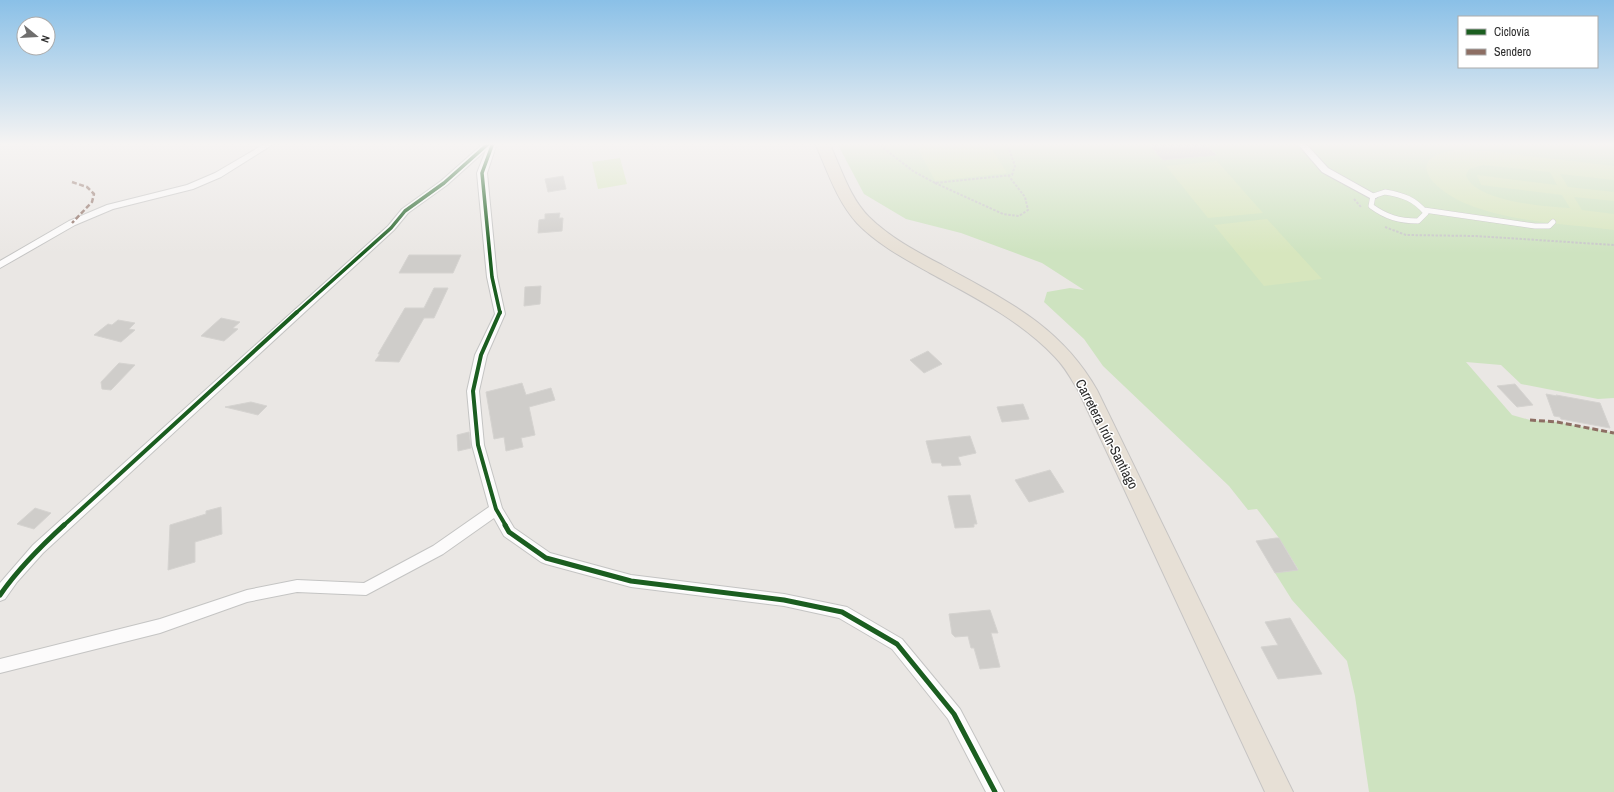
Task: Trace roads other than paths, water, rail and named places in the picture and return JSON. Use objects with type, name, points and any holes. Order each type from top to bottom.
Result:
[{"type":"highway","name":"Carretera Irún-Santiago","points":[[838,180],[846,197],[863,219],[879,234],[900,248],[1016,315],[1043,335],[1063,353],[1088,390],[1279,792]]},
{"type":"street","points":[[0,265],[72,223],[110,207],[190,187],[206,180]]},
{"type":"street","points":[[0,595],[12,578],[38,549],[264,342],[392,228],[405,211],[447,180]]},
{"type":"street","points":[[483,180],[492,277],[500,314],[482,355],[474,391],[478,445],[496,509],[509,532],[546,558],[631,582],[784,600],[842,612],[897,644],[954,714],[995,792]]},
{"type":"street","points":[[1342,180],[1372,196]]},
{"type":"street","points":[[0,666],[160,626],[247,596],[297,586],[366,589],[438,550],[496,509]]},
{"type":"lane","points":[[1385,192],[1399,194],[1417,202],[1424,210],[1426,213],[1418,221],[1399,221],[1383,216],[1371,206],[1372,196],[1385,192]]},
{"type":"lane","points":[[1424,210],[1534,226],[1549,226],[1553,222]]}]
